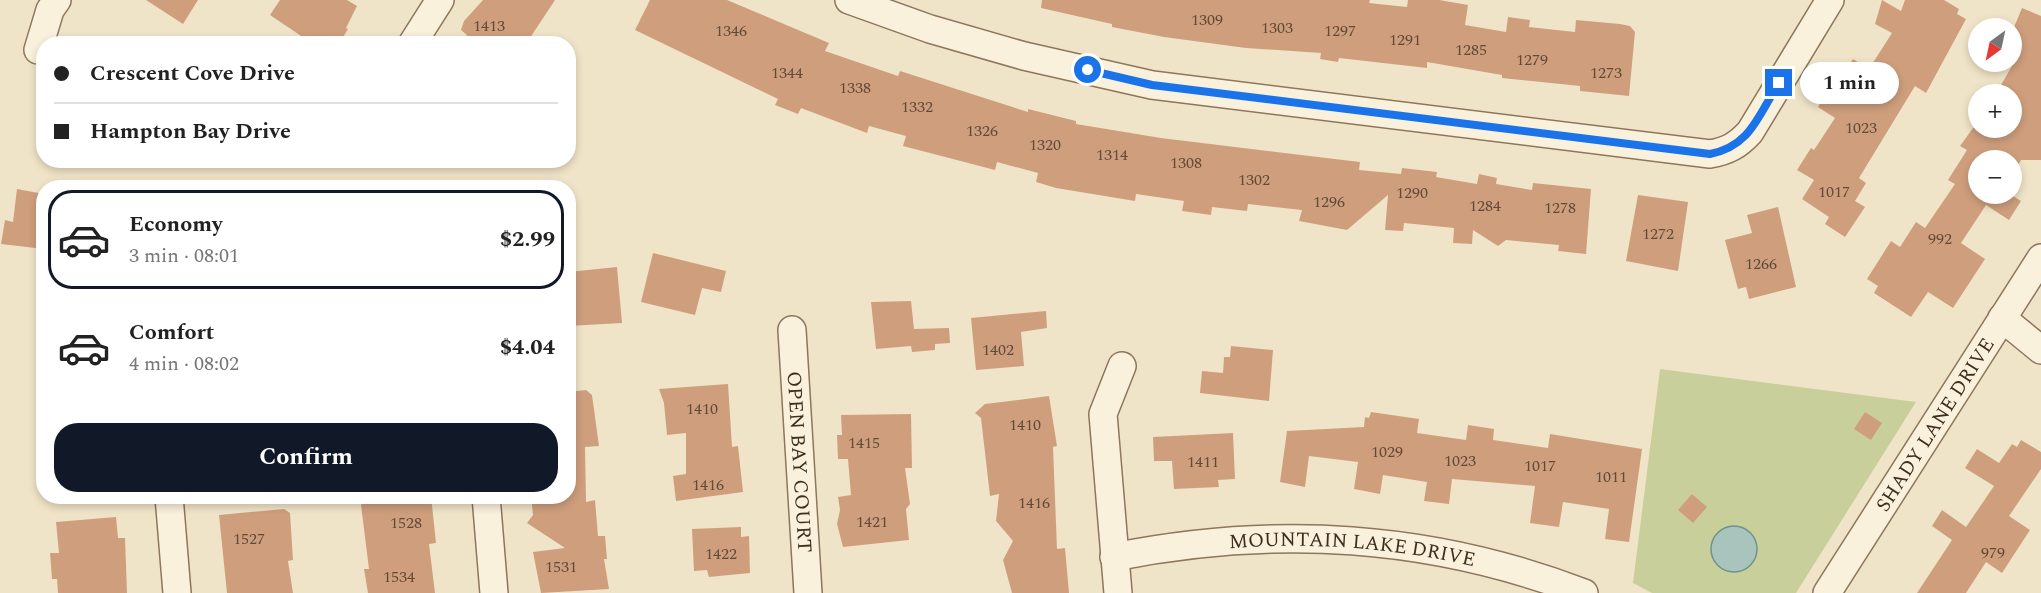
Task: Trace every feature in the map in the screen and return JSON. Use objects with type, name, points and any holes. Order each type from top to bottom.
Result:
[{"type":"street","points":[[42,36],[50,10],[57,0]]},
{"type":"street","points":[[417,36],[440,0]]},
{"type":"street","points":[[849,0],[930,29],[1024,56],[1152,85],[1710,154],[1725,151],[1739,144],[1750,132],[1830,0]]},
{"type":"street","name":"SHADY LANE DRIVE","points":[[1827,593],[2041,258]]},
{"type":"street","points":[[2002,318],[2041,350]]},
{"type":"street","name":"OPEN BAY COURT","points":[[792,330],[808,593]]},
{"type":"street","points":[[1118,593],[1103,414],[1122,366]]},
{"type":"street","points":[[170,504],[177,593]]},
{"type":"street","points":[[487,504],[494,593]]},
{"type":"street","name":"MOUNTAIN LAKE DRIVE","points":[[1114,557],[1212,541],[1311,537],[1361,540],[1459,555],[1508,567],[1584,593]]},
{"type":"green space","points":[[1660,369],[1916,402],[1796,593],[1652,593],[1633,583]]},
{"type":"water","points":[[1734,526],[1750,533],[1757,549],[1750,565],[1734,572],[1718,565],[1711,549],[1718,533]]},
{"type":"building","points":[[146,0],[198,0],[183,24]]},
{"type":"building","points":[[280,0],[347,0],[357,6],[344,36],[301,36],[270,15]]},
{"type":"building","points":[[483,0],[555,0],[531,36],[466,36],[461,30],[464,21]]},
{"type":"building","points":[[650,0],[727,0],[829,43],[825,51],[898,76],[900,71],[1028,112],[1028,109],[1076,121],[1076,124],[1161,138],[1360,162],[1359,170],[1401,174],[1402,168],[1437,172],[1436,177],[1477,184],[1479,174],[1497,178],[1496,184],[1532,190],[1533,183],[1591,189],[1586,254],[1558,251],[1559,245],[1506,240],[1498,246],[1473,230],[1472,244],[1453,243],[1454,228],[1404,223],[1403,231],[1385,230],[1388,195],[1347,230],[1299,221],[1302,210],[1248,204],[1247,211],[1212,207],[1211,215],[1182,211],[1184,201],[1136,194],[1135,201],[1056,188],[1036,182],[1038,173],[997,162],[995,170],[903,146],[906,136],[869,126],[867,133],[801,108],[798,114],[775,105],[778,99],[635,30]]},
{"type":"building","points":[[1042,0],[1370,0],[1369,3],[1407,7],[1408,0],[1439,0],[1468,5],[1465,25],[1506,32],[1508,17],[1530,20],[1529,27],[1575,32],[1576,20],[1620,24],[1630,26],[1635,32],[1629,96],[1580,91],[1580,86],[1502,78],[1502,75],[1427,62],[1427,68],[1339,58],[1338,62],[1320,59],[1321,53],[1246,48],[1164,37],[1112,27],[1112,24],[1041,8]]},
{"type":"building","points":[[1882,0],[1901,11],[1905,0],[1944,0],[1959,9],[1957,14],[1966,19],[1926,93],[1915,86],[1859,178],[1866,183],[1855,201],[1865,207],[1845,237],[1825,224],[1829,217],[1802,199],[1814,180],[1797,170],[1811,148],[1814,150],[1835,118],[1818,107],[1832,85],[1835,86],[1853,59],[1869,69],[1892,33],[1875,24]]},
{"type":"building","points":[[2022,8],[2041,16],[2041,160],[2022,160],[2022,150],[1968,150],[1968,204],[2019,204],[2009,220],[1986,205],[1961,243],[1985,259],[1953,308],[1928,292],[1911,317],[1874,293],[1878,286],[1867,279],[1891,241],[1900,247],[1916,222],[1925,228],[1955,184],[1948,180],[1967,150],[1960,146],[1968,135],[1968,138],[2022,138],[2022,84],[2002,84],[2009,72],[2022,72],[2022,18],[2018,18]]},
{"type":"building","points":[[17,189],[36,193],[36,248],[1,244],[5,220],[13,222]]},
{"type":"building","points":[[1638,195],[1688,202],[1678,271],[1626,261]]},
{"type":"building","points":[[1778,207],[1796,287],[1749,299],[1746,287],[1738,289],[1725,240],[1752,233],[1747,215]]},
{"type":"building","points":[[653,253],[726,271],[721,292],[702,288],[695,315],[641,302]]},
{"type":"building","points":[[617,267],[622,323],[576,326],[576,271]]},
{"type":"building","points":[[911,301],[914,329],[949,328],[950,343],[935,344],[935,350],[912,352],[911,346],[876,349],[871,302]]},
{"type":"building","points":[[1046,311],[1047,328],[1021,332],[1024,366],[976,370],[971,318]]},
{"type":"building","points":[[1231,346],[1273,350],[1269,401],[1200,393],[1202,371],[1223,373],[1224,357],[1230,357]]},
{"type":"building","points":[[728,384],[732,447],[738,446],[743,492],[676,501],[673,476],[686,474],[686,433],[667,435],[664,403],[659,389]]},
{"type":"building","points":[[586,390],[592,395],[599,446],[585,447],[586,502],[595,500],[598,536],[605,536],[607,559],[604,559],[609,589],[541,593],[533,552],[565,548],[527,523],[533,515],[532,504],[576,504],[576,391]]},
{"type":"building","points":[[1049,396],[1057,446],[1053,447],[1057,549],[1065,548],[1069,593],[1012,593],[1003,560],[1013,541],[996,521],[999,494],[990,496],[981,418],[975,413],[985,404]]},
{"type":"building","points":[[1371,412],[1419,419],[1417,433],[1466,440],[1468,425],[1494,429],[1493,440],[1548,448],[1550,434],[1642,449],[1629,542],[1605,539],[1609,509],[1563,502],[1559,527],[1530,523],[1535,486],[1452,479],[1449,504],[1424,501],[1427,482],[1383,475],[1380,494],[1354,489],[1358,462],[1309,456],[1305,487],[1280,482],[1287,431],[1364,427],[1365,417],[1369,418]]},
{"type":"building","points":[[1865,412],[1882,423],[1871,440],[1854,429]]},
{"type":"building","points":[[911,414],[912,468],[905,468],[910,504],[906,509],[909,540],[843,547],[837,524],[840,510],[838,497],[851,495],[848,459],[838,459],[837,435],[842,435],[841,415]]},
{"type":"building","points":[[1233,433],[1235,479],[1218,480],[1219,487],[1174,489],[1172,461],[1154,461],[1153,437]]},
{"type":"building","points":[[2021,440],[2041,452],[2041,469],[2009,516],[2030,530],[2002,573],[1986,562],[1966,593],[1917,593],[1952,540],[1932,526],[1942,510],[1966,527],[1994,486],[1965,468],[1977,449],[1999,463],[2012,444],[2017,447]]},
{"type":"building","points":[[1692,494],[1707,507],[1693,523],[1678,510]]},
{"type":"building","points":[[432,504],[436,543],[429,544],[435,593],[368,593],[364,569],[369,569],[361,505]]},
{"type":"building","points":[[284,509],[290,513],[293,560],[288,561],[293,593],[227,593],[219,515]]},
{"type":"building","points":[[116,517],[118,538],[125,538],[127,593],[58,593],[57,579],[52,579],[50,553],[59,553],[56,522]]},
{"type":"building","points":[[741,527],[741,537],[749,536],[750,573],[709,577],[707,570],[694,571],[692,529]]},
{"type":"route","points":[[1088,70],[1152,85],[1710,154],[1725,151],[1739,144],[1750,132],[1779,83]]}]
